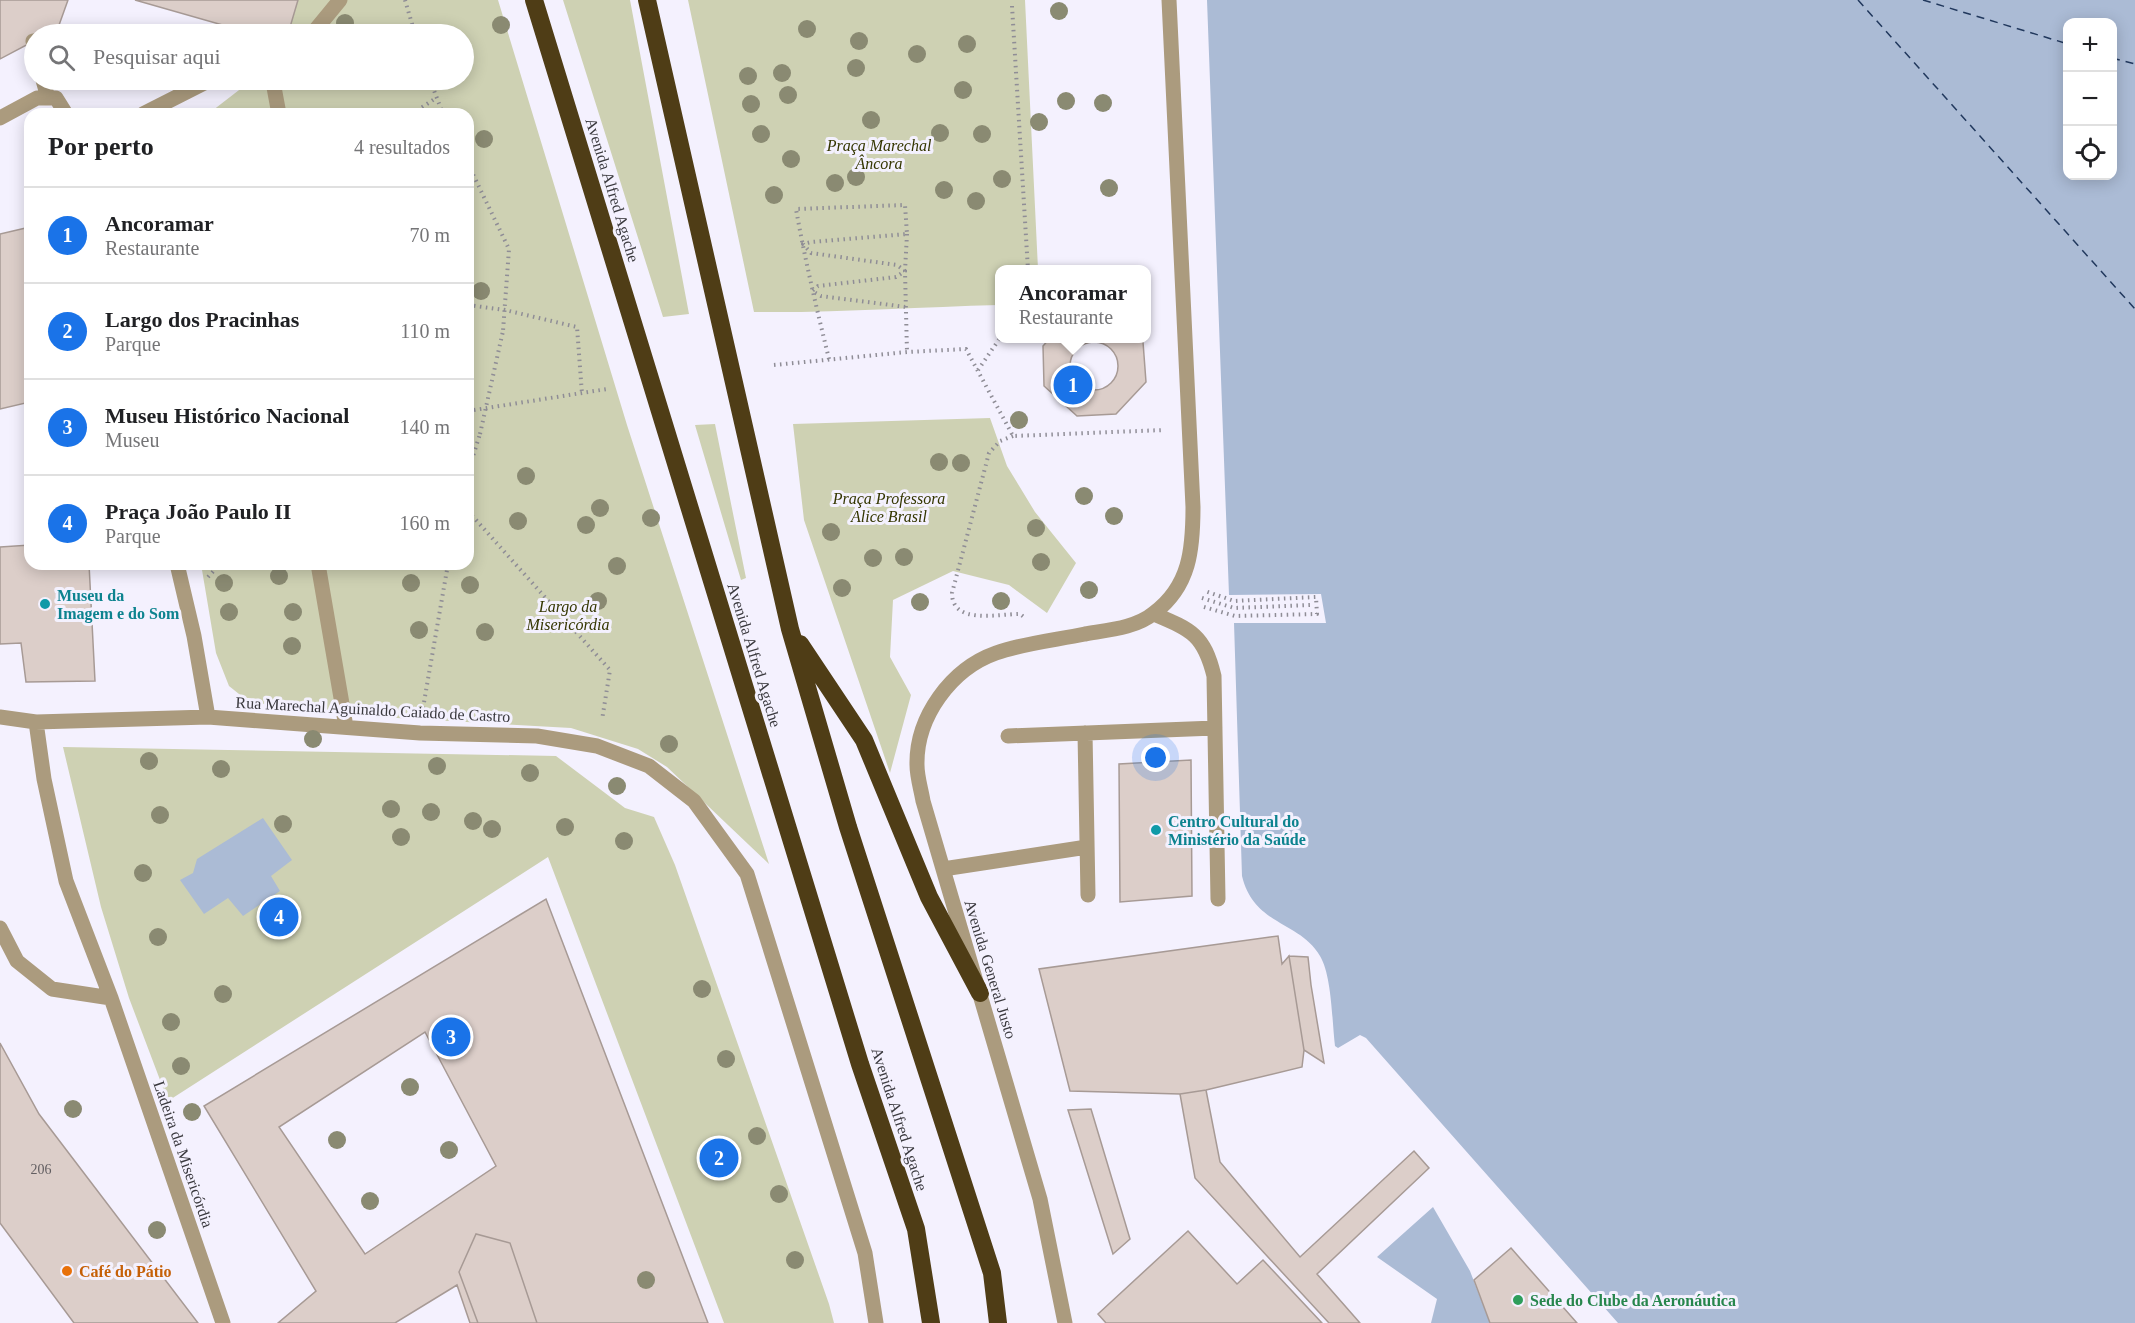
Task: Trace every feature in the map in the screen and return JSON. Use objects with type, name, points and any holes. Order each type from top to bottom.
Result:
[{"type":"highway","name":"Avenida Alfred Agache","points":[[534,0],[860,1064],[916,1229],[931,1323]]},
{"type":"highway","points":[[647,0],[790,629],[848,827],[992,1273],[998,1323]]},
{"type":"highway","points":[[790,629],[864,740],[929,897],[980,993]]},
{"type":"street","points":[[320,24],[340,0]]},
{"type":"street","points":[[1030,645],[1127,626],[1154,614],[1175,591],[1193,542],[1169,0]]},
{"type":"street","points":[[48,90],[61,108]]},
{"type":"street","points":[[155,108],[190,90]]},
{"type":"street","points":[[274,90],[278,108]]},
{"type":"street","points":[[0,118],[37,98],[52,98]]},
{"type":"street","points":[[178,570],[194,636],[208,717]]},
{"type":"street","points":[[319,570],[346,727]]},
{"type":"street","points":[[1154,614],[1180,625],[1204,645],[1214,676],[1218,899]]},
{"type":"street","name":"Avenida General Justo","points":[[1030,645],[995,654],[962,672],[936,701],[922,728],[917,765],[923,801],[1040,1199],[1065,1323]]},
{"type":"street","name":"Rua Marechal Aguinaldo Caiado de Castro","points":[[0,717],[36,722],[208,717],[420,733],[537,736],[597,746]]},
{"type":"street","name":"Ladeira da Misericórdia","points":[[36,722],[44,779],[66,881],[111,998],[223,1323]]},
{"type":"street","points":[[1008,736],[1215,728]]},
{"type":"street","points":[[1085,733],[1088,895]]},
{"type":"street","points":[[597,746],[649,766],[694,801],[747,873],[865,1253],[876,1323]]},
{"type":"street","points":[[943,869],[1087,847]]},
{"type":"street","points":[[0,928],[17,961],[52,989],[111,998]]},
{"type":"path","points":[[405,0],[413,24]]},
{"type":"path","points":[[1012,6],[1028,265]]},
{"type":"path","points":[[433,90],[440,108]]},
{"type":"path","points":[[421,108],[436,98]]},
{"type":"path","points":[[474,176],[509,249],[503,331],[474,453]]},
{"type":"path","points":[[829,359],[812,291],[796,209],[905,205],[907,352]]},
{"type":"path","points":[[803,244],[907,234]]},
{"type":"path","points":[[803,244],[811,254],[897,266],[905,271]]},
{"type":"path","points":[[812,291],[818,286],[896,277],[905,271]]},
{"type":"path","points":[[812,291],[821,296],[906,307]]},
{"type":"path","points":[[474,306],[505,310],[577,327],[582,394]]},
{"type":"path","points":[[978,370],[996,343]]},
{"type":"path","points":[[774,365],[907,352],[966,349],[1014,436]]},
{"type":"path","points":[[474,410],[607,389]]},
{"type":"path","points":[[1030,645],[1030,624],[1020,614],[967,615],[957,609],[952,602],[952,593],[989,453],[1000,441],[1014,436],[1189,429]]},
{"type":"path","points":[[474,518],[610,670],[597,746]]},
{"type":"path","points":[[420,733],[420,720],[447,570]]},
{"type":"path","points":[[1175,591],[1234,601],[1316,597],[1317,614],[1235,616],[1175,591]]},
{"type":"path","points":[[1175,591],[1234,608],[1310,605]]},
{"type":"green space","name":"Largo da Misericórdia","points":[[298,0],[498,0],[627,425],[769,864],[667,767],[638,749],[571,728],[345,715],[249,702],[229,686],[216,653],[202,570],[474,570],[474,108],[216,108],[239,90],[474,90],[474,24],[291,24]]},
{"type":"green space","points":[[563,0],[630,0],[689,314],[663,317]]},
{"type":"green space","name":"Praça Marechal Âncora","points":[[688,0],[1025,0],[1038,265],[995,265],[995,305],[754,312]]},
{"type":"green space","name":"Praça Professora Alice Brasil","points":[[990,418],[1007,466],[1035,512],[1076,563],[1047,613],[1009,585],[953,571],[893,600],[890,657],[911,695],[890,773],[804,520],[793,424]]},
{"type":"green space","points":[[715,424],[746,578],[741,580],[695,425]]},
{"type":"green space","points":[[63,747],[556,756],[625,808],[654,817],[675,865],[834,1323],[724,1323],[548,857],[168,1101],[129,998],[101,907]]},
{"type":"water","points":[[1207,0],[2135,0],[2135,1323],[1618,1323],[1366,1038],[1360,1035],[1338,1048],[1335,1046],[1327,975],[1320,956],[1301,936],[1256,905],[1248,892],[1242,876],[1234,623],[1326,623],[1321,594],[1229,595]]},
{"type":"water","points":[[263,818],[292,860],[271,876],[280,891],[243,916],[228,898],[204,914],[180,880],[193,873],[197,859]]},
{"type":"water","points":[[1433,1207],[1470,1271],[1490,1323],[1431,1323],[1437,1299],[1377,1257]]},
{"type":"building","points":[[0,0],[68,0],[59,24],[24,24],[24,46],[0,59]]},
{"type":"building","points":[[135,0],[298,0],[291,24],[219,24]]},
{"type":"building","points":[[24,228],[24,403],[0,409],[0,234]]},
{"type":"building","points":[[1046,343],[1143,343],[1146,382],[1116,414],[1077,416],[1044,386],[1043,346]]},
{"type":"building","points":[[1089,343],[1107,346],[1114,353],[1117,361],[1116,375],[1111,383],[1094,390],[1077,383],[1070,366],[1077,349]]},
{"type":"building","name":"Museu da Imagem e do Som","points":[[24,545],[24,570],[89,570],[95,681],[26,682],[21,643],[0,644],[0,547]]},
{"type":"building","name":"Centro Cultural do Ministério da Saúde","points":[[1191,760],[1192,896],[1120,902],[1119,764]]},
{"type":"building","points":[[546,899],[708,1323],[537,1323],[510,1243],[476,1234],[459,1272],[478,1323],[470,1323],[457,1285],[395,1323],[278,1323],[316,1291],[204,1106]],"holes":[[[425,1032],[496,1166],[365,1254],[279,1127]]]},
{"type":"building","points":[[1278,936],[1282,964],[1289,956],[1304,1050],[1302,1067],[1180,1094],[1070,1091],[1039,969]]},
{"type":"building","points":[[1289,956],[1308,957],[1324,1063],[1304,1050]]},
{"type":"building","points":[[0,1043],[39,1114],[198,1323],[74,1323],[0,1223]]},
{"type":"building","points":[[1206,1090],[1220,1162],[1300,1257],[1414,1151],[1429,1168],[1317,1274],[1360,1323],[1329,1323],[1195,1178],[1180,1094]]},
{"type":"building","points":[[1091,1109],[1130,1239],[1113,1254],[1068,1110]]},
{"type":"building","points":[[1188,1231],[1237,1284],[1263,1260],[1322,1323],[1106,1323],[1098,1314]]},
{"type":"building","points":[[476,1234],[510,1243],[537,1323],[478,1323],[459,1272]]},
{"type":"building","name":"Sede do Clube da Aeronáutica","points":[[1511,1248],[1577,1323],[1490,1323],[1474,1280]]},
{"type":"ferry route","points":[[1858,0],[2135,309]]},
{"type":"ferry route","points":[[1923,0],[2063,42]]},
{"type":"ferry route","points":[[2117,59],[2135,64]]},
{"type":"place","name":"Ancoramar","points":[[1073,385]]},
{"type":"place","name":"Museu da Imagem e do Som","points":[[45,604]]},
{"type":"place","name":"Centro Cultural do Ministério da Saúde","points":[[1156,830]]},
{"type":"place","name":"Praça João Paulo II","points":[[279,917]]},
{"type":"place","name":"Museu Histórico Nacional","points":[[451,1037]]},
{"type":"place","name":"Largo dos Pracinhas","points":[[719,1158]]},
{"type":"place","name":"Café do Pátio","points":[[67,1271]]},
{"type":"place","name":"Sede do Clube da Aeronáutica","points":[[1518,1300]]}]
